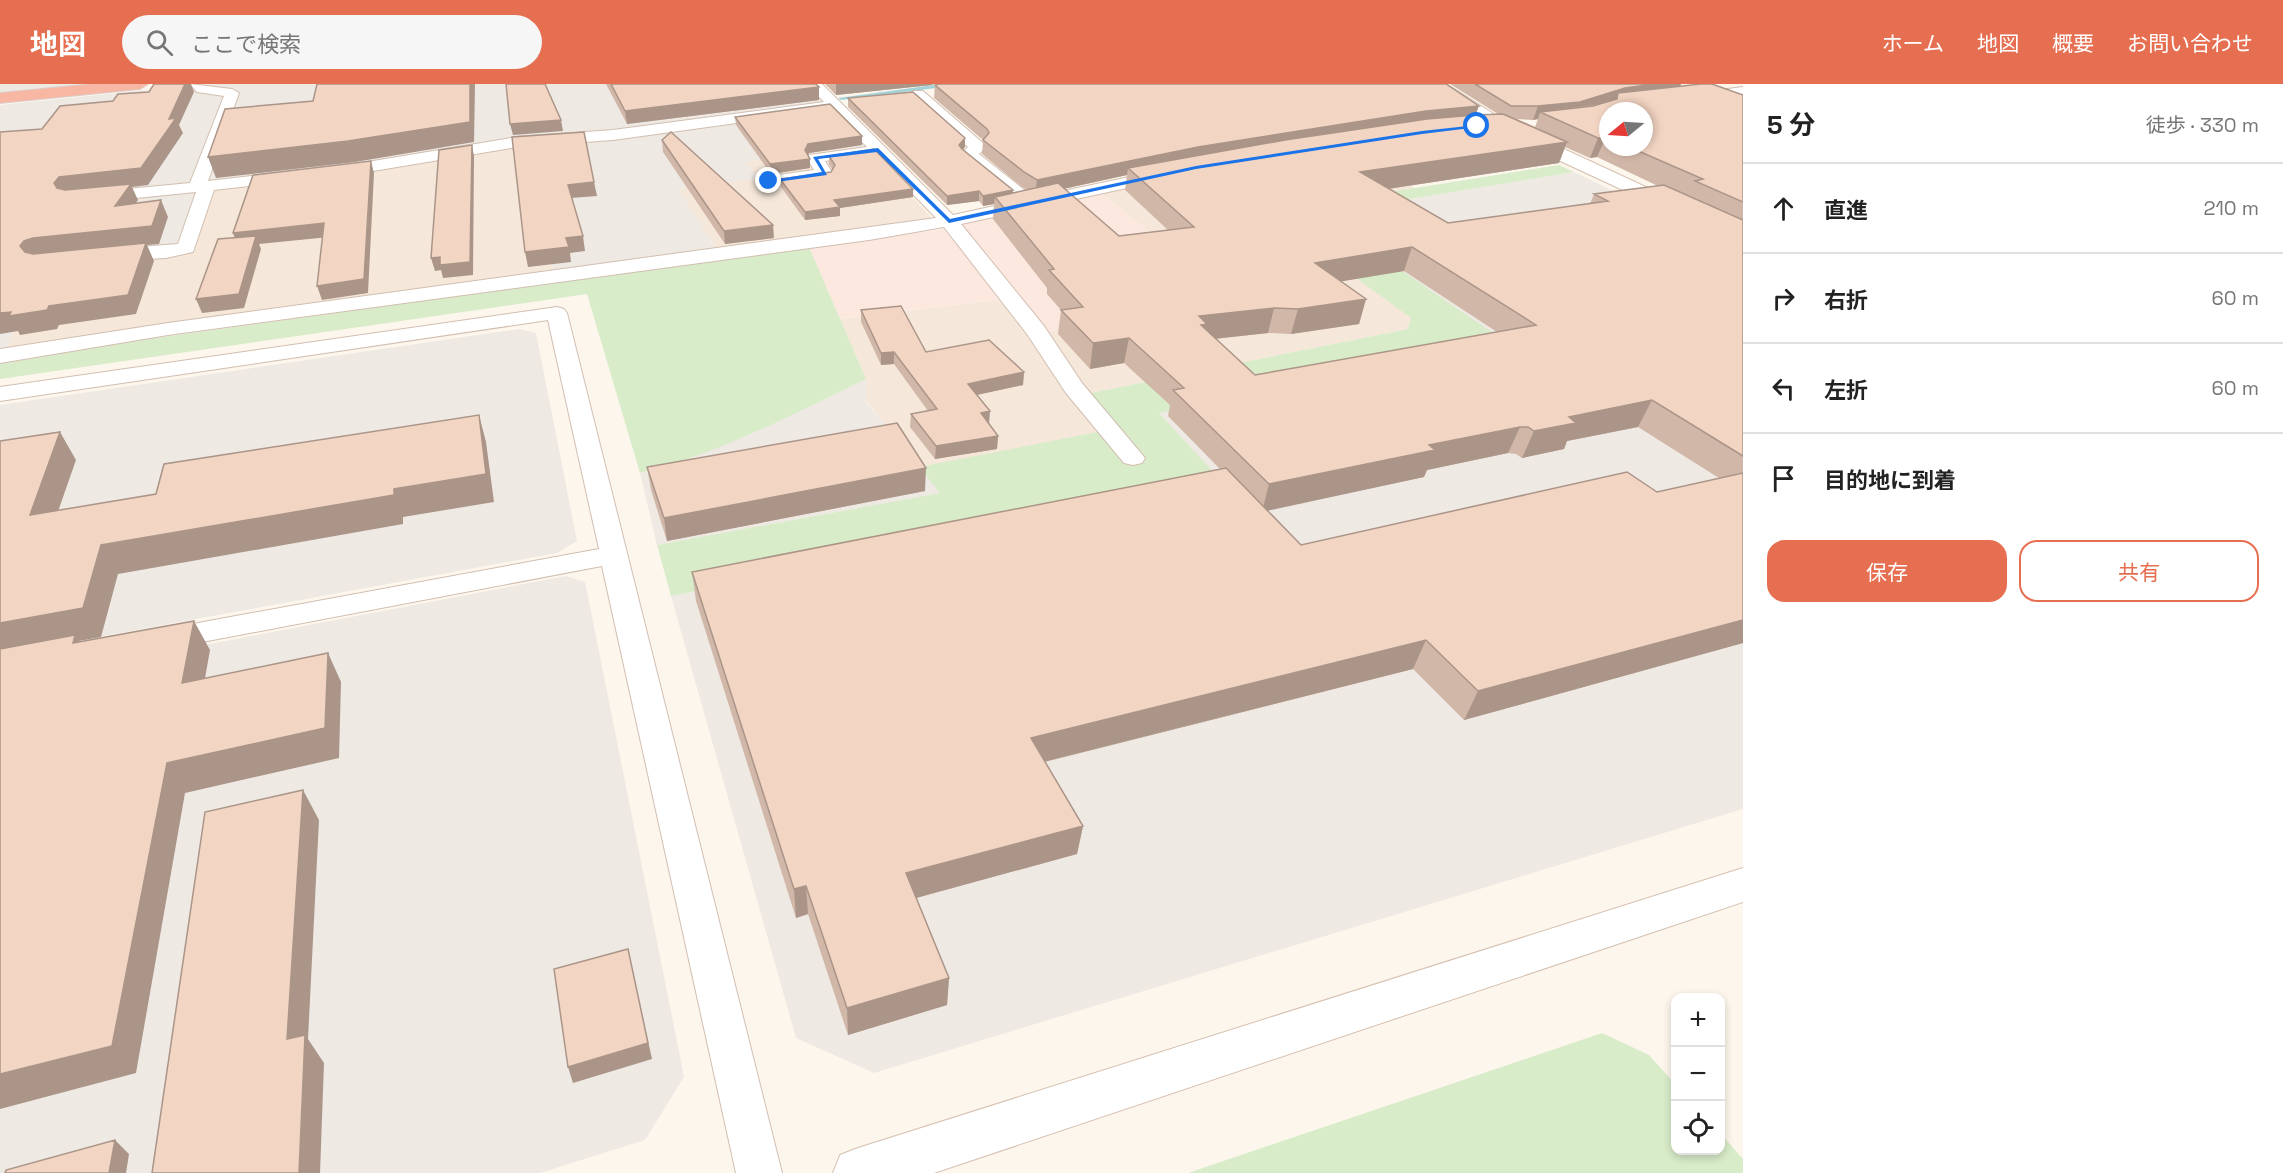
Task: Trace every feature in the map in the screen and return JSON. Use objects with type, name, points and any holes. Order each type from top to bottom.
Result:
[{"type":"highway","points":[[0,98],[140,84]]},
{"type":"street","points":[[90,258],[166,252],[186,248],[202,187],[232,93],[202,89],[197,84]]},
{"type":"street","points":[[814,84],[949,221],[1036,331],[1074,388],[1133,458]]},
{"type":"street","points":[[1435,84],[1502,127],[1743,240]]},
{"type":"street","points":[[1653,103],[1743,91]]},
{"type":"street","points":[[938,92],[912,94],[978,147],[969,154],[1015,193],[1031,202]]},
{"type":"street","points":[[84,198],[355,169],[517,142],[613,135],[853,100]]},
{"type":"street","points":[[1593,117],[1599,115]]},
{"type":"street","points":[[1466,128],[1533,127]]},
{"type":"street","points":[[769,181],[825,174],[815,158],[878,150]]},
{"type":"street","points":[[0,356],[179,327],[949,221],[1184,170]]},
{"type":"street","points":[[0,394],[557,313],[759,1173]]},
{"type":"street","points":[[139,644],[614,555]]},
{"type":"street","points":[[858,1173],[1743,885]]},
{"type":"shaded area","points":[[0,84],[88,84],[0,93]]},
{"type":"shaded area","points":[[207,84],[805,84],[865,146],[745,162],[758,178],[679,189],[717,250],[553,273],[533,139],[360,165],[212,182],[195,192],[181,243],[32,288],[6,350],[0,351],[0,105]]},
{"type":"shaded area","points":[[534,139],[553,273],[6,350],[32,288],[117,249],[181,243],[195,192],[212,182]]},
{"type":"shaded area","points":[[865,146],[933,219],[717,250],[678,189],[757,178],[744,162]]},
{"type":"shaded area","points":[[1349,148],[1416,189],[1267,212],[1412,318],[1408,329],[1086,394],[1143,460],[946,500],[866,401],[866,379],[840,319],[1001,299],[1165,245],[1100,192]]},
{"type":"shaded area","points":[[1574,172],[1743,253],[1743,809],[874,1073],[796,1038],[671,596],[1226,487],[1158,413],[1478,353],[1505,342],[1318,214]]},
{"type":"shaded area","points":[[1100,192],[1166,246],[1125,323],[1042,332],[1001,299],[840,319],[809,247],[939,230]]},
{"type":"shaded area","points":[[519,329],[536,333],[577,541],[557,553],[0,655],[0,405]]},
{"type":"shaded area","points":[[866,379],[866,402],[941,493],[657,545],[640,473],[666,467],[746,436]]},
{"type":"shaded area","points":[[566,576],[585,582],[684,1077],[645,1140],[540,1173],[0,1173],[0,684]]},
{"type":"green space","points":[[1559,165],[1574,172],[1319,214],[1506,342],[1478,353],[1159,413],[1227,487],[671,596],[657,545],[940,493],[919,467],[1103,431],[1086,394],[1408,329],[1411,318],[1266,212]]},
{"type":"green space","points":[[809,247],[866,379],[727,444],[640,473],[587,294],[0,379],[0,364],[134,341]]},
{"type":"green space","points":[[1602,1033],[1649,1055],[1671,1080],[1671,1155],[1725,1155],[1725,1139],[1743,1159],[1743,1173],[1188,1173]]},
{"type":"building","points":[[154,84],[185,84],[169,119],[176,118],[141,168],[59,177],[54,183],[57,188],[65,190],[131,184],[115,206],[161,200],[152,226],[33,238],[24,241],[20,246],[25,252],[33,254],[146,243],[128,295],[49,306],[47,310],[9,316],[11,312],[0,313],[0,132],[42,129],[60,106],[113,101],[118,94],[149,92]]},
{"type":"building","points":[[317,84],[470,84],[470,122],[348,141],[208,157],[225,109],[313,101]]},
{"type":"building","points":[[506,84],[545,84],[561,120],[510,124]]},
{"type":"building","points":[[611,84],[816,84],[819,87],[625,111]]},
{"type":"building","points":[[1446,84],[1479,106],[1426,111],[1198,147],[1037,180],[983,140],[989,133],[987,129],[935,85]]},
{"type":"building","points":[[1475,84],[1654,84],[1625,88],[1580,102],[1511,106]]},
{"type":"building","points":[[1712,84],[1743,95],[1743,202],[1695,181],[1703,179],[1650,156],[1653,156],[1653,102],[1607,102],[1617,99],[1618,93]]},
{"type":"building","points":[[913,92],[965,138],[959,145],[962,149],[1013,190],[983,196],[979,191],[947,196],[848,98]]},
{"type":"building","points":[[830,104],[862,136],[808,144],[805,150],[810,159],[770,164],[735,117]]},
{"type":"building","points":[[1599,104],[1599,138],[1540,112]]},
{"type":"building","points":[[1503,114],[1567,142],[1360,172],[1448,223],[1608,201],[1594,194],[1664,185],[1743,220],[1743,456],[1652,400],[1569,417],[1576,423],[1534,431],[1528,427],[1520,427],[1429,445],[1435,450],[1269,484],[1173,390],[1184,388],[1129,338],[1093,343],[1061,310],[1083,307],[1049,270],[1054,269],[995,197],[1058,183],[1119,236],[1194,227],[1128,168],[1285,140],[1427,119]],"holes":[[[1412,247],[1536,325],[1255,375],[1201,325],[1207,324],[1199,316],[1274,308],[1298,309],[1366,299],[1315,263]]]},
{"type":"building","points":[[584,132],[594,182],[568,185],[583,236],[566,238],[569,247],[525,252],[512,137]]},
{"type":"building","points":[[671,132],[773,225],[724,231],[662,140]]},
{"type":"building","points":[[472,145],[470,262],[440,265],[440,257],[431,258],[439,150]]},
{"type":"building","points":[[874,149],[913,189],[834,200],[840,207],[805,212],[780,179],[831,172],[835,165],[829,156]]},
{"type":"building","points":[[371,161],[364,279],[317,286],[324,223],[233,233],[253,175]]},
{"type":"building","points":[[256,236],[239,294],[196,299],[218,239]]},
{"type":"building","points":[[901,306],[926,352],[989,340],[1024,372],[968,384],[990,411],[981,413],[998,436],[936,446],[911,414],[937,409],[894,352],[881,353],[861,310]]},
{"type":"building","points":[[479,415],[486,474],[394,489],[394,495],[101,545],[83,608],[0,623],[0,441],[60,432],[30,515],[156,494],[164,464]]},
{"type":"building","points":[[897,423],[926,468],[664,518],[647,467]]},
{"type":"building","points":[[1226,468],[1301,545],[1627,472],[1657,492],[1743,473],[1743,620],[1478,691],[1426,640],[1031,738],[1083,826],[906,873],[949,978],[847,1008],[806,886],[794,889],[692,572]]},
{"type":"building","points":[[194,621],[182,683],[328,653],[325,728],[167,763],[112,1046],[0,1074],[0,649],[75,635],[73,643]]},
{"type":"building","points":[[303,790],[287,1039],[305,1035],[299,1173],[152,1173],[205,812]]},
{"type":"building","points":[[628,949],[648,1043],[568,1067],[554,969]]},
{"type":"building","points":[[115,1140],[109,1173],[5,1173],[6,1170]]},
{"type":"waterway","points":[[841,98],[934,87]]},
{"type":"route","points":[[769,181],[825,174],[815,158],[878,150],[949,221],[1196,168],[1422,132],[1477,126]]}]
